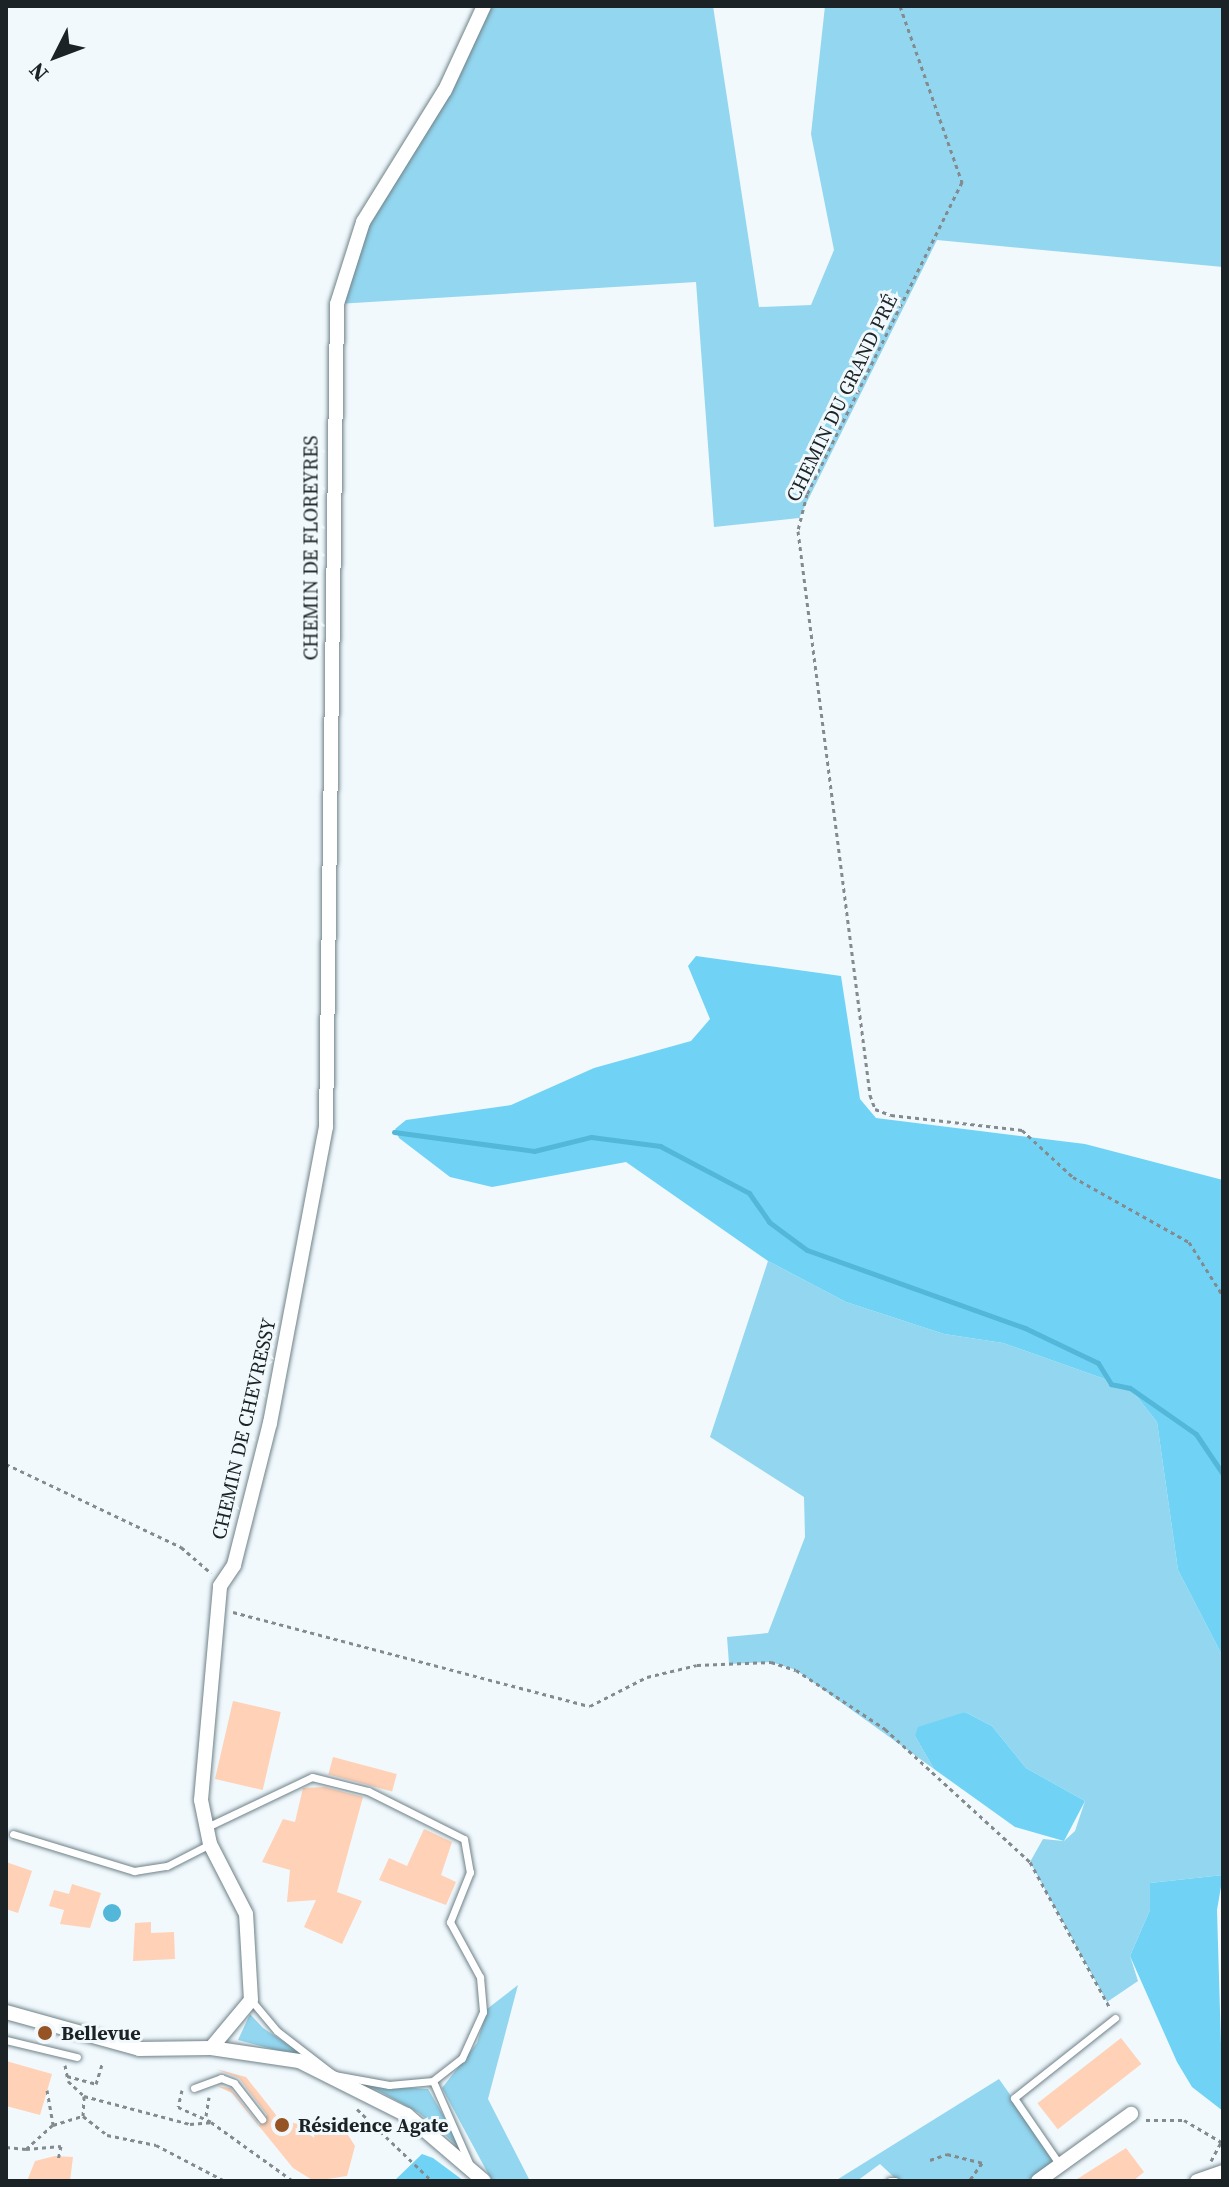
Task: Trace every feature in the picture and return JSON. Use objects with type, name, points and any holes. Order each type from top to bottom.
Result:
[{"type":"street","name":"CHEMIN DE FLOREYRES","points":[[326,1127],[337,304],[349,250],[445,90],[484,6]]},
{"type":"street","name":"CHEMIN DE CHEVRESSY","points":[[220,1586],[234,1565],[270,1423],[326,1127]]},
{"type":"street","points":[[211,2048],[251,2000],[246,1914],[210,1844],[201,1764],[222,1610],[220,1586]]},
{"type":"street","points":[[6,2012],[139,2049],[211,2048],[276,2055],[334,2075],[407,2115],[469,2163],[484,2181]]},
{"type":"street","points":[[1038,2181],[1131,2114]]},
{"type":"street","points":[[1197,2181],[1218,2172]]},
{"type":"lane","points":[[207,1827],[312,1777],[368,1791],[458,1832],[471,1862],[450,1922],[480,1977],[483,2012],[462,2058],[433,2081],[406,2086],[334,2075],[277,2031],[251,2000]]},
{"type":"lane","points":[[13,1834],[134,1871],[167,1866],[210,1844]]},
{"type":"lane","points":[[1060,2165],[1014,2098],[1115,2018]]},
{"type":"lane","points":[[6,2040],[77,2057]]},
{"type":"lane","points":[[194,2088],[221,2078],[234,2083],[262,2119]]},
{"type":"lane","points":[[433,2081],[469,2163]]},
{"type":"path","name":"CHEMIN DU GRAND PRÉ","points":[[900,6],[962,182],[799,518],[840,870],[875,1109],[1022,1130],[1073,1177],[1189,1242],[1223,1296]]},
{"type":"path","points":[[6,1464],[181,1547],[220,1586]]},
{"type":"path","points":[[222,1610],[590,1706],[686,1667],[771,1662],[796,1670],[885,1729],[1030,1862],[1115,2018]]},
{"type":"path","points":[[67,2054],[65,2075],[84,2096],[190,2124],[211,2122]]},
{"type":"path","points":[[65,2075],[96,2084],[102,2064]]},
{"type":"path","points":[[183,2086],[178,2107],[206,2116],[293,2181]]},
{"type":"path","points":[[47,2090],[53,2125]]},
{"type":"path","points":[[206,2116],[211,2092]]},
{"type":"path","points":[[83,2116],[84,2096]]},
{"type":"path","points":[[353,2105],[432,2181]]},
{"type":"path","points":[[1131,2114],[1140,2124],[1184,2120],[1222,2142],[1209,2154],[1218,2172]]},
{"type":"path","points":[[26,2149],[53,2125],[83,2116]]},
{"type":"path","points":[[83,2116],[107,2135],[156,2145],[225,2181]]},
{"type":"path","points":[[6,2147],[61,2146],[58,2160]]},
{"type":"path","points":[[930,2160],[947,2154],[982,2163],[969,2181]]},
{"type":"shaded area","points":[[484,6],[713,6],[759,307],[811,305],[834,250],[811,134],[825,6],[1223,6],[1223,267],[937,240],[799,518],[714,527],[696,282],[337,304],[343,271]]},
{"type":"shaded area","points":[[696,956],[841,976],[860,1099],[876,1118],[1085,1144],[1223,1180],[1223,1657],[1178,1570],[1157,1422],[1130,1388],[1003,1343],[944,1334],[846,1302],[768,1261],[626,1162],[492,1187],[450,1177],[399,1138],[395,1129],[406,1120],[511,1105],[594,1068],[691,1041],[710,1019],[688,966]]},
{"type":"shaded area","points":[[768,1261],[846,1302],[944,1334],[1003,1343],[1130,1388],[1157,1422],[1178,1570],[1223,1657],[1223,1875],[1150,1883],[1150,1910],[1130,1956],[1138,1981],[1107,2002],[1030,1862],[1043,1839],[1064,1841],[1075,1831],[1085,1801],[1026,1768],[992,1726],[965,1712],[915,1736],[934,1769],[796,1670],[771,1662],[729,1664],[727,1637],[768,1633],[805,1537],[804,1497],[710,1437]]},
{"type":"shaded area","points":[[965,1712],[992,1726],[1026,1768],[1085,1801],[1064,1841],[1015,1827],[934,1769],[915,1736],[918,1727]]},
{"type":"shaded area","points":[[1223,1875],[1217,1910],[1223,2111],[1192,2087],[1177,2062],[1130,1956],[1150,1910],[1150,1883]]},
{"type":"shaded area","points":[[108,1904],[116,1904],[121,1913],[119,1920],[108,1922],[103,1917],[103,1909]]},
{"type":"shaded area","points":[[518,1985],[488,2099],[530,2181],[492,2181],[442,2088],[477,2043],[487,2009]]},
{"type":"shaded area","points":[[250,2014],[263,2028],[310,2059],[238,2040]]},
{"type":"shaded area","points":[[999,2079],[1060,2165],[1038,2181],[898,2181],[880,2164],[857,2181],[835,2181]]},
{"type":"shaded area","points":[[368,2085],[428,2089],[464,2151],[419,2113]]},
{"type":"shaded area","points":[[422,2154],[433,2158],[464,2181],[394,2181]]},
{"type":"building","points":[[233,1701],[281,1712],[263,1790],[215,1779]]},
{"type":"building","points":[[333,1757],[397,1774],[392,1791],[328,1774]]},
{"type":"building","points":[[325,1787],[363,1797],[337,1892],[362,1901],[342,1944],[304,1927],[316,1900],[287,1902],[290,1870],[262,1862],[283,1819],[295,1822],[303,1788]]},
{"type":"building","points":[[424,1829],[452,1842],[441,1875],[456,1882],[446,1905],[379,1880],[389,1858],[407,1866]]},
{"type":"building","points":[[6,1862],[32,1871],[18,1913],[6,1909]]},
{"type":"building","points":[[72,1884],[101,1893],[90,1928],[60,1924],[64,1910],[49,1906],[54,1890],[69,1894]]},
{"type":"building","points":[[151,1922],[151,1933],[174,1932],[175,1959],[133,1961],[135,1923]]},
{"type":"building","points":[[1121,2038],[1141,2064],[1058,2129],[1037,2103]]},
{"type":"building","points":[[6,2061],[52,2074],[40,2115],[6,2106]]},
{"type":"building","name":"Résidence Agate","points":[[216,2069],[246,2077],[280,2120],[348,2135],[355,2146],[347,2176],[314,2181],[293,2168],[232,2093],[217,2086],[230,2088],[259,2125],[267,2115],[239,2078]]},
{"type":"building","points":[[1126,2148],[1144,2172],[1133,2181],[1074,2181]]},
{"type":"building","points":[[55,2156],[73,2157],[70,2181],[27,2181],[35,2161]]},
{"type":"waterway","points":[[394,1132],[534,1151],[591,1137],[660,1146],[749,1193],[769,1222],[807,1250],[1025,1328],[1098,1363],[1111,1384],[1130,1388],[1196,1434],[1223,1474]]},
{"type":"waterway","points":[[1223,1520],[1223,1545]]},
{"type":"place","name":"Bellevue","points":[[45,2033]]},
{"type":"place","name":"Résidence Agate","points":[[282,2125]]}]
